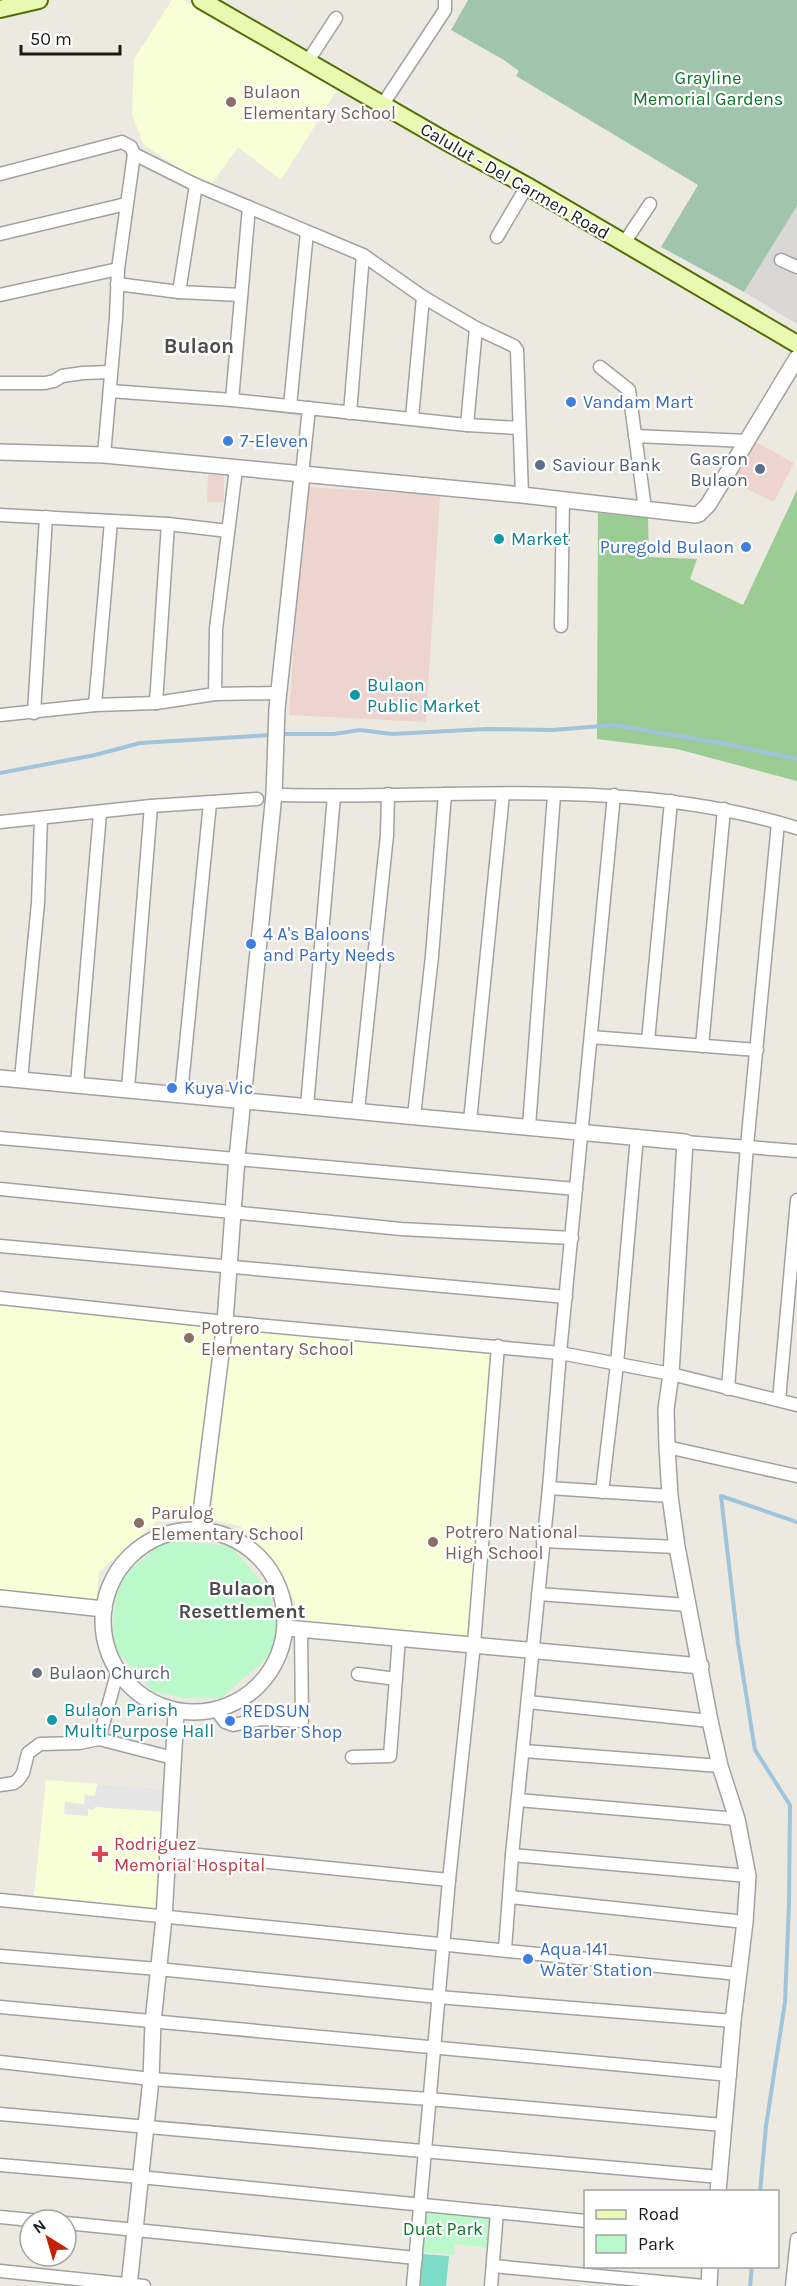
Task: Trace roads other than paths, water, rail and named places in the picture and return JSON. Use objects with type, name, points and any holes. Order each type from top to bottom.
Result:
[{"type":"main road","points":[[0,9],[39,0]]},
{"type":"main road","name":"Calulut - Del Carmen Road","points":[[201,0],[527,186],[797,344]]},
{"type":"street","points":[[383,105],[445,10],[445,0]]},
{"type":"street","points":[[309,61],[336,18]]},
{"type":"street","points":[[0,174],[122,142],[131,147],[134,154],[118,269],[104,455]]},
{"type":"street","points":[[134,154],[196,185],[363,255],[423,297],[476,328],[514,346],[517,350],[522,495]]},
{"type":"street","points":[[179,292],[196,185]]},
{"type":"street","points":[[497,237],[527,186]]},
{"type":"street","points":[[0,234],[126,204]]},
{"type":"street","points":[[624,243],[650,204]]},
{"type":"street","points":[[232,400],[249,207]]},
{"type":"street","points":[[290,405],[307,232]]},
{"type":"street","points":[[350,413],[363,255]]},
{"type":"street","points":[[781,260],[797,267]]},
{"type":"street","points":[[0,295],[118,269]]},
{"type":"street","points":[[117,284],[179,292],[241,295]]},
{"type":"street","points":[[412,418],[423,297]]},
{"type":"street","points":[[467,425],[476,328]]},
{"type":"street","points":[[0,452],[104,455],[699,514],[708,505],[797,358]]},
{"type":"street","points":[[600,368],[629,390],[645,509]]},
{"type":"street","points":[[0,383],[45,383],[62,376],[110,372]]},
{"type":"street","points":[[110,391],[290,405],[467,425],[519,428]]},
{"type":"street","points":[[200,1528],[225,1322],[237,1158],[274,794],[278,693],[309,408]]},
{"type":"street","points":[[635,436],[747,441]]},
{"type":"street","points":[[215,694],[216,629],[236,469]]},
{"type":"street","points":[[561,626],[563,500]]},
{"type":"street","points":[[0,516],[168,524],[228,531]]},
{"type":"street","points":[[34,713],[46,517]]},
{"type":"street","points":[[95,705],[111,521]]},
{"type":"street","points":[[156,703],[168,524]]},
{"type":"street","points":[[0,715],[95,705],[156,703],[215,694],[278,693]]},
{"type":"street","points":[[358,1110],[387,835],[388,794]]},
{"type":"street","points":[[414,1116],[432,956],[445,794]]},
{"type":"street","points":[[470,1121],[503,794]]},
{"type":"street","points":[[283,795],[614,795],[724,809],[797,828]]},
{"type":"street","points":[[529,1126],[554,795]]},
{"type":"street","points":[[505,1949],[512,1854],[524,1750],[614,795]]},
{"type":"street","points":[[307,1106],[334,796]]},
{"type":"street","points":[[0,822],[257,799]]},
{"type":"street","points":[[648,1041],[671,801]]},
{"type":"street","points":[[181,1094],[210,803]]},
{"type":"street","points":[[128,1089],[151,807]]},
{"type":"street","points":[[702,1046],[724,809]]},
{"type":"street","points":[[77,1084],[100,813]]},
{"type":"street","points":[[21,1079],[38,903],[41,818]]},
{"type":"street","points":[[728,1389],[747,1146],[778,823]]},
{"type":"street","points":[[591,1037],[757,1050]]},
{"type":"street","points":[[0,1078],[797,1151]]},
{"type":"street","points":[[602,1492],[617,1364],[638,1136]]},
{"type":"street","points":[[0,1138],[576,1189]]},
{"type":"street","points":[[0,2114],[145,2125],[424,2152],[719,2184],[733,2021],[746,1922],[747,1876],[737,1819],[720,1766],[710,1721],[677,1547],[670,1496],[666,1409],[685,1142]]},
{"type":"street","points":[[0,1189],[401,1229],[572,1238]]},
{"type":"street","points":[[779,1400],[797,1200]]},
{"type":"street","points":[[0,1245],[566,1297]]},
{"type":"street","points":[[0,1299],[560,1353],[670,1374],[797,1405]]},
{"type":"street","points":[[412,2286],[449,1880],[474,1644],[498,1346]]},
{"type":"street","points":[[667,1447],[797,1476]]},
{"type":"street","points":[[549,1488],[670,1496]]},
{"type":"street","points":[[217,1711],[225,1722],[233,1725],[261,1719],[302,1721],[294,1628],[281,1586],[261,1556],[237,1538],[200,1528],[159,1535],[128,1558],[111,1584],[104,1609],[103,1629],[107,1656],[147,1701],[176,1714],[217,1711],[255,1689],[294,1628]]},
{"type":"street","points":[[543,1541],[677,1547]]},
{"type":"street","points":[[538,1594],[688,1605]]},
{"type":"street","points":[[0,1598],[104,1609]]},
{"type":"street","points":[[294,1628],[701,1666]]},
{"type":"street","points":[[352,1757],[390,1756],[399,1638]]},
{"type":"street","points":[[99,1739],[118,1670]]},
{"type":"street","points":[[358,1674],[396,1679]]},
{"type":"street","points":[[528,1702],[710,1721]]},
{"type":"street","points":[[0,2271],[134,2285],[135,2229],[151,2079],[153,2022],[169,1852],[176,1714]]},
{"type":"street","points":[[0,1785],[14,1783],[18,1780],[23,1773],[28,1753],[40,1744],[79,1743],[99,1739],[173,1758]]},
{"type":"street","points":[[524,1750],[720,1766]]},
{"type":"street","points":[[518,1800],[737,1819]]},
{"type":"street","points":[[169,1852],[449,1880]]},
{"type":"street","points":[[512,1854],[747,1876]]},
{"type":"street","points":[[510,1897],[746,1922]]},
{"type":"street","points":[[0,1900],[738,1974]]},
{"type":"street","points":[[0,1956],[438,1997],[733,2021]]},
{"type":"street","points":[[0,2007],[730,2075]]},
{"type":"street","points":[[0,2062],[151,2079],[429,2099],[723,2125]]},
{"type":"street","points":[[0,2165],[584,2221]]},
{"type":"street","points":[[491,2286],[497,2212]]},
{"type":"street","points":[[0,2217],[18,2219]]},
{"type":"street","points":[[78,2224],[416,2258]]},
{"type":"street","points":[[792,2286],[797,2239]]},
{"type":"street","points":[[492,2266],[704,2286]]},
{"type":"street","points":[[709,2286],[710,2268]]},
{"type":"waterway","points":[[279,734],[334,734],[360,730],[392,734],[486,729],[553,730],[613,725],[726,744],[797,759]]},
{"type":"waterway","points":[[0,773],[95,755],[140,743],[272,735]]},
{"type":"waterway","points":[[760,2190],[766,2126],[785,2002],[790,1805],[755,1750],[738,1643],[721,1496],[797,1522]]},
{"type":"waterway","points":[[750,2286],[752,2268]]},
{"type":"place","name":"Bulaon Elementary School","points":[[231,102]]},
{"type":"place","name":"Vandam Mart","points":[[571,402]]},
{"type":"place","name":"7-Eleven","points":[[228,441]]},
{"type":"place","name":"Saviour Bank","points":[[540,465]]},
{"type":"place","name":"Gasron Bulaon","points":[[760,469]]},
{"type":"place","name":"Market","points":[[499,539]]},
{"type":"place","name":"Puregold Bulaon","points":[[746,547]]},
{"type":"place","name":"Bulaon Public Market","points":[[355,695]]},
{"type":"place","name":"4 A's Baloons and Party Needs","points":[[251,944]]},
{"type":"place","name":"Kuya Vic","points":[[172,1088]]},
{"type":"place","name":"Potrero Elementary School","points":[[189,1338]]},
{"type":"place","name":"Parulog Elementary School","points":[[139,1523]]},
{"type":"place","name":"Potrero National High School","points":[[433,1542]]},
{"type":"place","name":"Bulaon Church","points":[[37,1673]]},
{"type":"place","name":"Bulaon Parish Multi Purpose Hall","points":[[52,1720]]},
{"type":"place","name":"REDSUN Barber Shop","points":[[230,1721]]},
{"type":"place","name":"Rodriguez Memorial Hospital","points":[[100,1854]]},
{"type":"place","name":"Aqua 141 Water Station","points":[[528,1959]]},
{"type":"district","name":"Bulaon","points":[[199,346]]},
{"type":"district","name":"Bulaon Resettlement","points":[[242,1600]]},
{"type":"park label","name":"Grayline Memorial Gardens","points":[[708,88]]},
{"type":"park label","name":"Duat Park","points":[[443,2229]]}]
